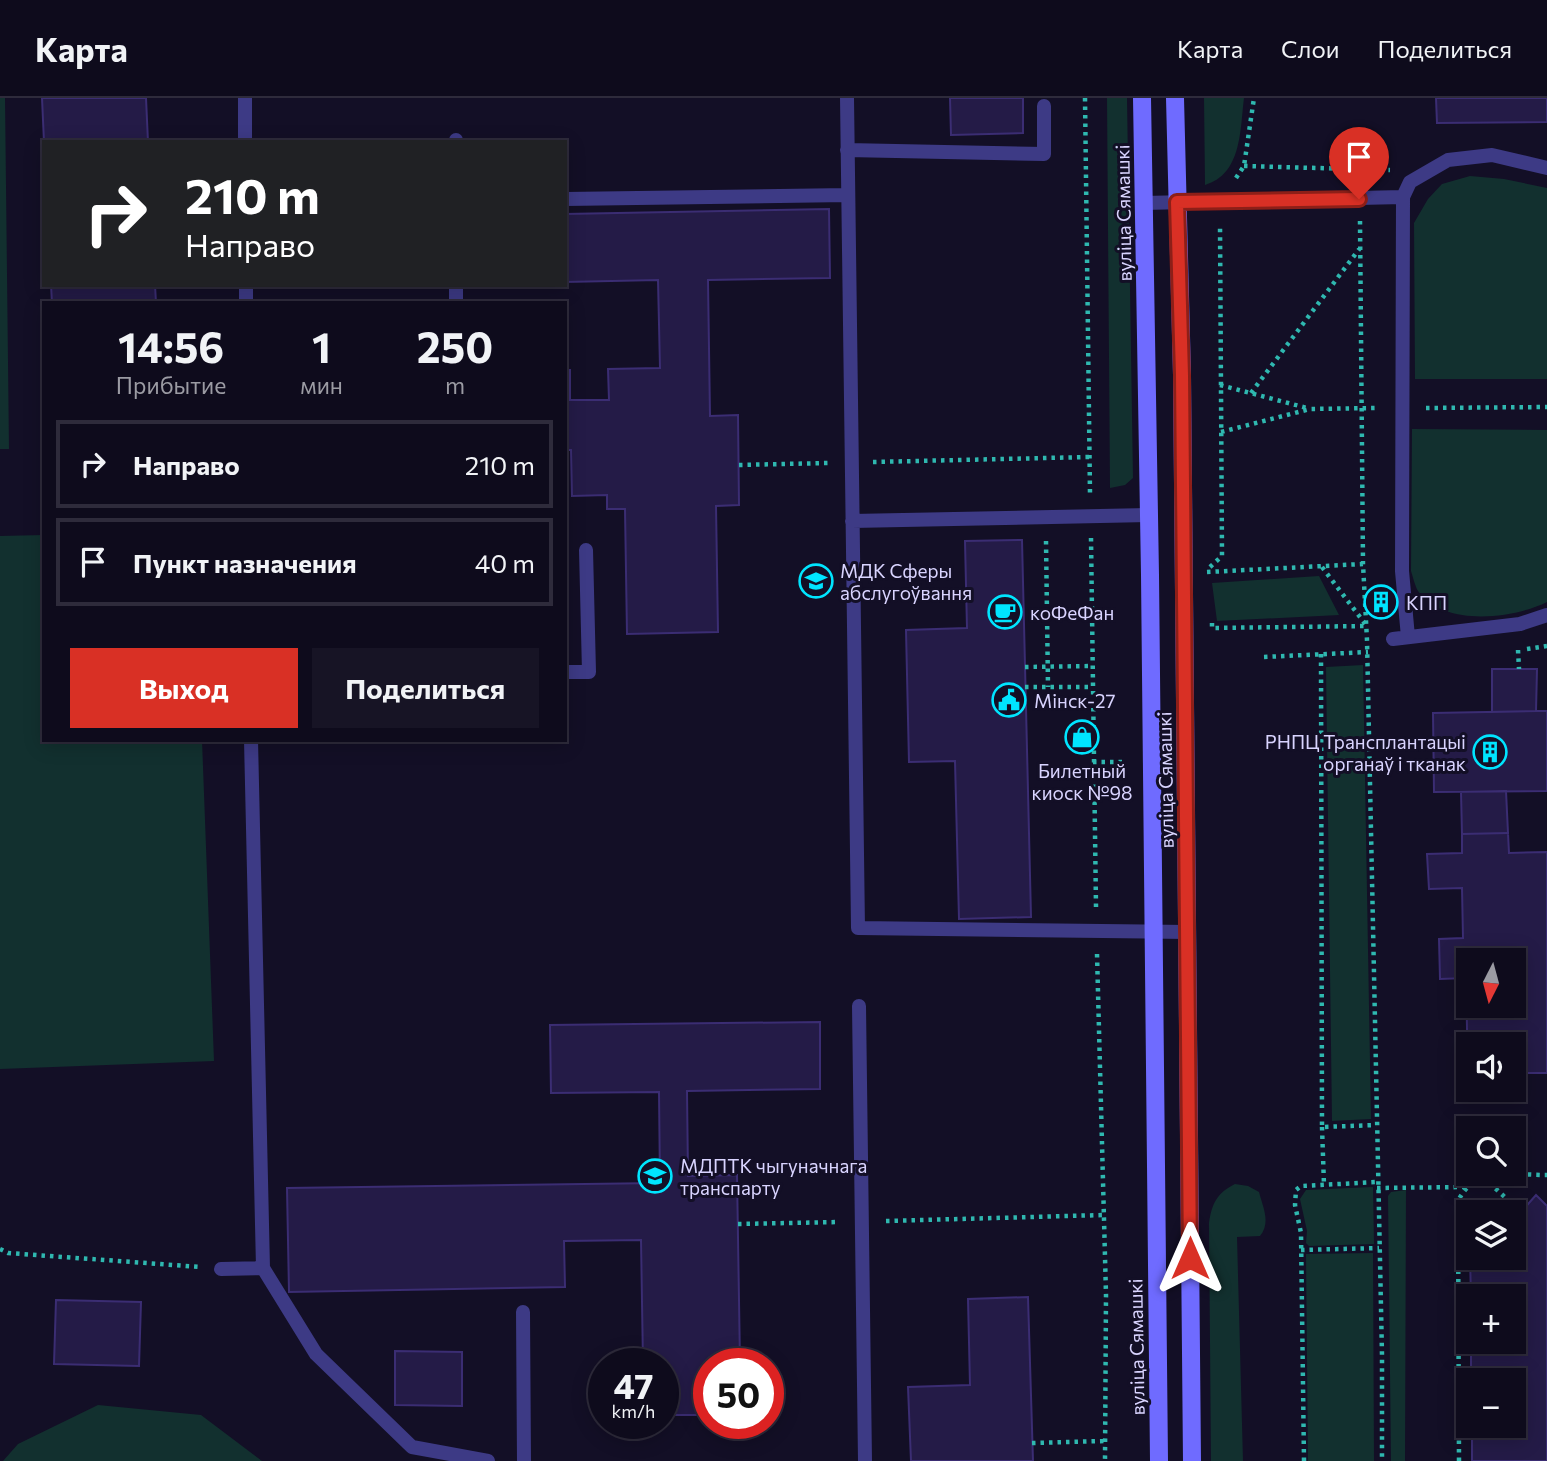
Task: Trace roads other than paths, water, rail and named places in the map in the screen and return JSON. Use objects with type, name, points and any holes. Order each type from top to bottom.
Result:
[{"type":"main road","name":"вуліца Сямашкі","points":[[1142,98],[1152,762],[1158,1461]]},
{"type":"main road","name":"вуліца Сямашкі","points":[[1175,98],[1182,375],[1192,1461]]},
{"type":"lane","points":[[244,98],[245,140]]},
{"type":"lane","points":[[847,98],[858,928],[1188,932]]},
{"type":"lane","points":[[847,150],[1044,154],[1044,106]]},
{"type":"lane","points":[[1547,168],[1492,155],[1448,160],[1410,182],[1403,197],[1400,638],[1520,624],[1547,615]]},
{"type":"lane","points":[[567,199],[848,195]]},
{"type":"lane","points":[[1144,203],[1403,197]]},
{"type":"lane","points":[[852,521],[1149,515]]},
{"type":"lane","points":[[567,672],[589,672],[586,550]]},
{"type":"lane","points":[[251,742],[263,1268],[316,1354],[412,1447],[488,1461]]},
{"type":"lane","points":[[859,1006],[865,1461]]},
{"type":"lane","points":[[221,1269],[263,1268]]},
{"type":"lane","points":[[523,1312],[524,1461]]},
{"type":"place","name":"МДК Сферы абслугоўвання","points":[[816,581]]},
{"type":"place","name":"КПП","points":[[1381,602]]},
{"type":"place","name":"коФеФан","points":[[1005,612]]},
{"type":"place","name":"Мінск-27","points":[[1009,700]]},
{"type":"place","name":"Билетный киоск №98","points":[[1082,737]]},
{"type":"place","name":"РНПЦ Трансплантацыі органаў і тканак","points":[[1490,752]]},
{"type":"place","name":"МДПТК чыгуначнага транспарту","points":[[655,1176]]}]
